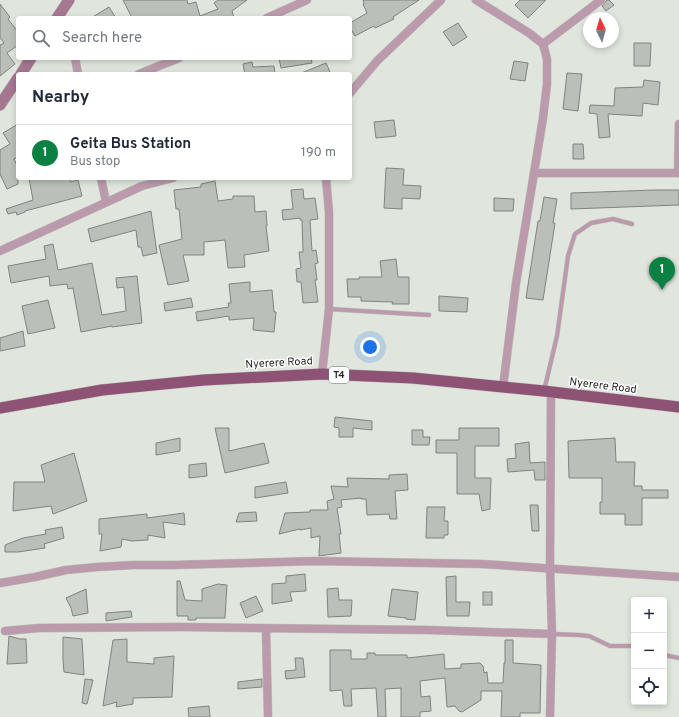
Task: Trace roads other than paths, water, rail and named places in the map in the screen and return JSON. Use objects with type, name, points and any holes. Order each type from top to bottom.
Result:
[{"type":"highway","name":"Nyerere Road","points":[[0,408],[102,390],[204,380],[322,374],[413,378],[679,407]]},
{"type":"main road","points":[[21,72],[30,60]]},
{"type":"main road","points":[[0,105],[16,81]]},
{"type":"street","points":[[271,16],[307,0]]},
{"type":"street","points":[[352,91],[377,61],[441,0]]},
{"type":"street","points":[[476,0],[529,33],[543,44],[547,59],[547,84],[516,283],[503,387]]},
{"type":"street","points":[[543,44],[601,0]]},
{"type":"street","points":[[75,60],[78,72]]},
{"type":"street","points":[[144,72],[174,60]]},
{"type":"street","points":[[534,173],[678,173],[679,124]]},
{"type":"street","points":[[101,180],[106,202]]},
{"type":"street","points":[[0,251],[142,186],[165,180]]},
{"type":"street","points":[[322,374],[328,309],[329,219],[326,180]]},
{"type":"street","points":[[548,392],[552,634],[550,717]]},
{"type":"street","points":[[0,583],[35,578],[66,570],[134,565],[315,560],[550,567],[679,577]]},
{"type":"street","points":[[5,631],[39,628],[86,627],[112,629],[180,628],[428,630],[552,634]]},
{"type":"street","points":[[266,629],[268,717]]},
{"type":"lane","points":[[548,392],[568,256],[575,234],[591,223],[613,219],[632,224]]},
{"type":"lane","points":[[328,309],[429,315]]},
{"type":"lane","points":[[552,634],[589,636],[610,646],[631,646]]},
{"type":"lane","points":[[667,656],[679,658]]},
{"type":"place","name":"Geita Bus Station","points":[[662,290]]}]
